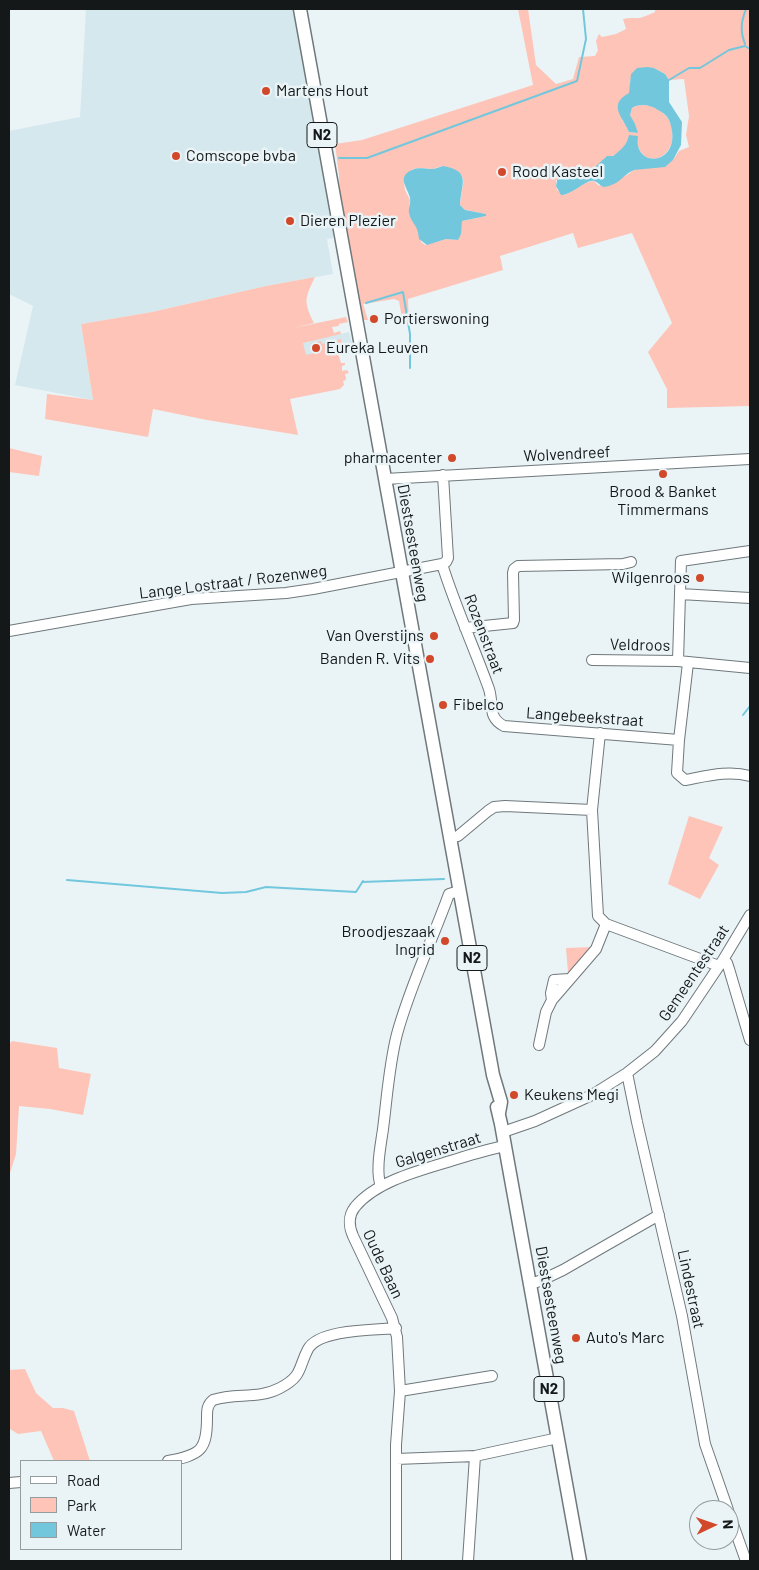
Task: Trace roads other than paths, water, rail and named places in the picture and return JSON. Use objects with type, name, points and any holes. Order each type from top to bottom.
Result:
[{"type":"main road","name":"Diestsesteenweg","points":[[300,9],[494,1083],[499,1091],[505,1146],[580,1561]]},
{"type":"street","name":"Wolvendreef","points":[[385,479],[750,460]]},
{"type":"street","points":[[402,572],[442,564],[448,558],[443,475]]},
{"type":"street","points":[[750,550],[681,561],[680,594],[683,662],[677,773],[684,780],[725,773],[738,773],[750,776]]},
{"type":"street","points":[[465,628],[512,623],[514,620],[513,573],[514,569],[518,566],[623,564],[631,562]]},
{"type":"street","name":"Rozenstraat","points":[[442,564],[490,692],[493,716]]},
{"type":"street","name":"Lange Lostraat / Rozenweg","points":[[9,631],[191,599],[297,592],[402,572]]},
{"type":"street","points":[[680,594],[750,598]]},
{"type":"street","name":"Veldroos","points":[[592,660],[683,662],[750,668]]},
{"type":"street","name":"Langebeekstraat","points":[[493,716],[497,722],[504,726],[679,740]]},
{"type":"street","points":[[600,733],[592,810],[598,916],[606,924],[721,963],[727,963],[750,1040]]},
{"type":"street","points":[[450,838],[458,836],[494,808],[505,806],[592,810]]},
{"type":"street","points":[[381,1186],[379,1173],[382,1138],[392,1056],[397,1035],[403,1013],[449,894],[460,891]]},
{"type":"street","name":"Gemeentestraat","points":[[503,1132],[535,1121],[579,1101],[627,1073],[655,1051],[682,1020],[721,963],[750,915]]},
{"type":"street","points":[[539,1045],[546,1012],[552,1000],[596,949],[606,924]]},
{"type":"street","name":"Lindestraat","points":[[627,1073],[636,1122],[682,1316],[705,1444],[724,1500]]},
{"type":"street","name":"Galgenstraat","points":[[381,1186],[392,1180],[505,1146]]},
{"type":"street","name":"Oude Baan","points":[[381,1186],[354,1207],[350,1220],[350,1229],[396,1328],[400,1391],[396,1459],[396,1561]]},
{"type":"street","points":[[530,1284],[563,1270],[659,1215]]},
{"type":"street","points":[[172,1460],[192,1455],[202,1449],[206,1438],[207,1409],[213,1400],[259,1395],[282,1387],[296,1377],[309,1347],[313,1343],[325,1338],[345,1333],[396,1328]]},
{"type":"street","points":[[400,1391],[492,1376]]},
{"type":"street","points":[[396,1459],[475,1456],[558,1438]]},
{"type":"street","points":[[468,1561],[476,1466],[475,1456]]},
{"type":"street","name":"Lindestraat","points":[[739,1542],[746,1561]]},
{"type":"water","points":[[637,68],[654,68],[665,74],[669,80],[669,102],[682,122],[681,145],[673,160],[665,167],[634,170],[610,186],[604,187],[591,181],[561,195],[556,186],[560,174],[577,167],[587,174],[592,173],[596,166],[607,156],[613,156],[621,149],[627,142],[629,135],[638,136],[638,146],[642,154],[648,158],[655,159],[668,151],[672,143],[672,131],[669,121],[664,114],[648,106],[642,105],[632,108],[630,115],[638,133],[629,132],[618,111],[619,102],[629,93],[631,74]]},
{"type":"water","points":[[443,166],[458,171],[461,175],[463,185],[460,205],[465,210],[486,214],[486,216],[462,221],[461,234],[458,240],[446,239],[427,245],[419,239],[417,230],[410,217],[410,198],[404,179],[407,173],[415,169],[433,169]]},
{"type":"waterway","points":[[339,158],[367,158],[577,81],[586,39],[583,9]]},
{"type":"waterway","points":[[745,44],[742,26],[746,9]]},
{"type":"waterway","points":[[669,80],[689,68],[700,68],[729,50],[745,46],[750,49]]},
{"type":"waterway","points":[[366,303],[403,292],[410,334],[410,368]]},
{"type":"waterway","points":[[743,715],[750,706]]},
{"type":"waterway","points":[[362,882],[444,879]]},
{"type":"waterway","points":[[67,880],[222,893],[246,892],[266,887],[356,892],[363,881]]},
{"type":"place","name":"Martens Hout","points":[[266,91]]},
{"type":"place","name":"Comscope bvba","points":[[176,156]]},
{"type":"place","name":"Rood Kasteel","points":[[502,172]]},
{"type":"place","name":"Dieren Plezier","points":[[290,221]]},
{"type":"place","name":"Portierswoning","points":[[374,319]]},
{"type":"place","name":"Eureka Leuven","points":[[316,348]]},
{"type":"place","name":"pharmacenter","points":[[452,458]]},
{"type":"place","name":"Brood & Banket Timmermans","points":[[663,474]]},
{"type":"place","name":"Wilgenroos","points":[[700,578]]},
{"type":"place","name":"Van Overstijns","points":[[434,636]]},
{"type":"place","name":"Banden R. Vits","points":[[430,659]]},
{"type":"place","name":"Fibelco","points":[[443,705]]},
{"type":"place","name":"Broodjeszaak Ingrid","points":[[445,941]]},
{"type":"place","name":"Keukens Megi","points":[[514,1095]]},
{"type":"place","name":"Auto's Marc","points":[[576,1338]]}]
